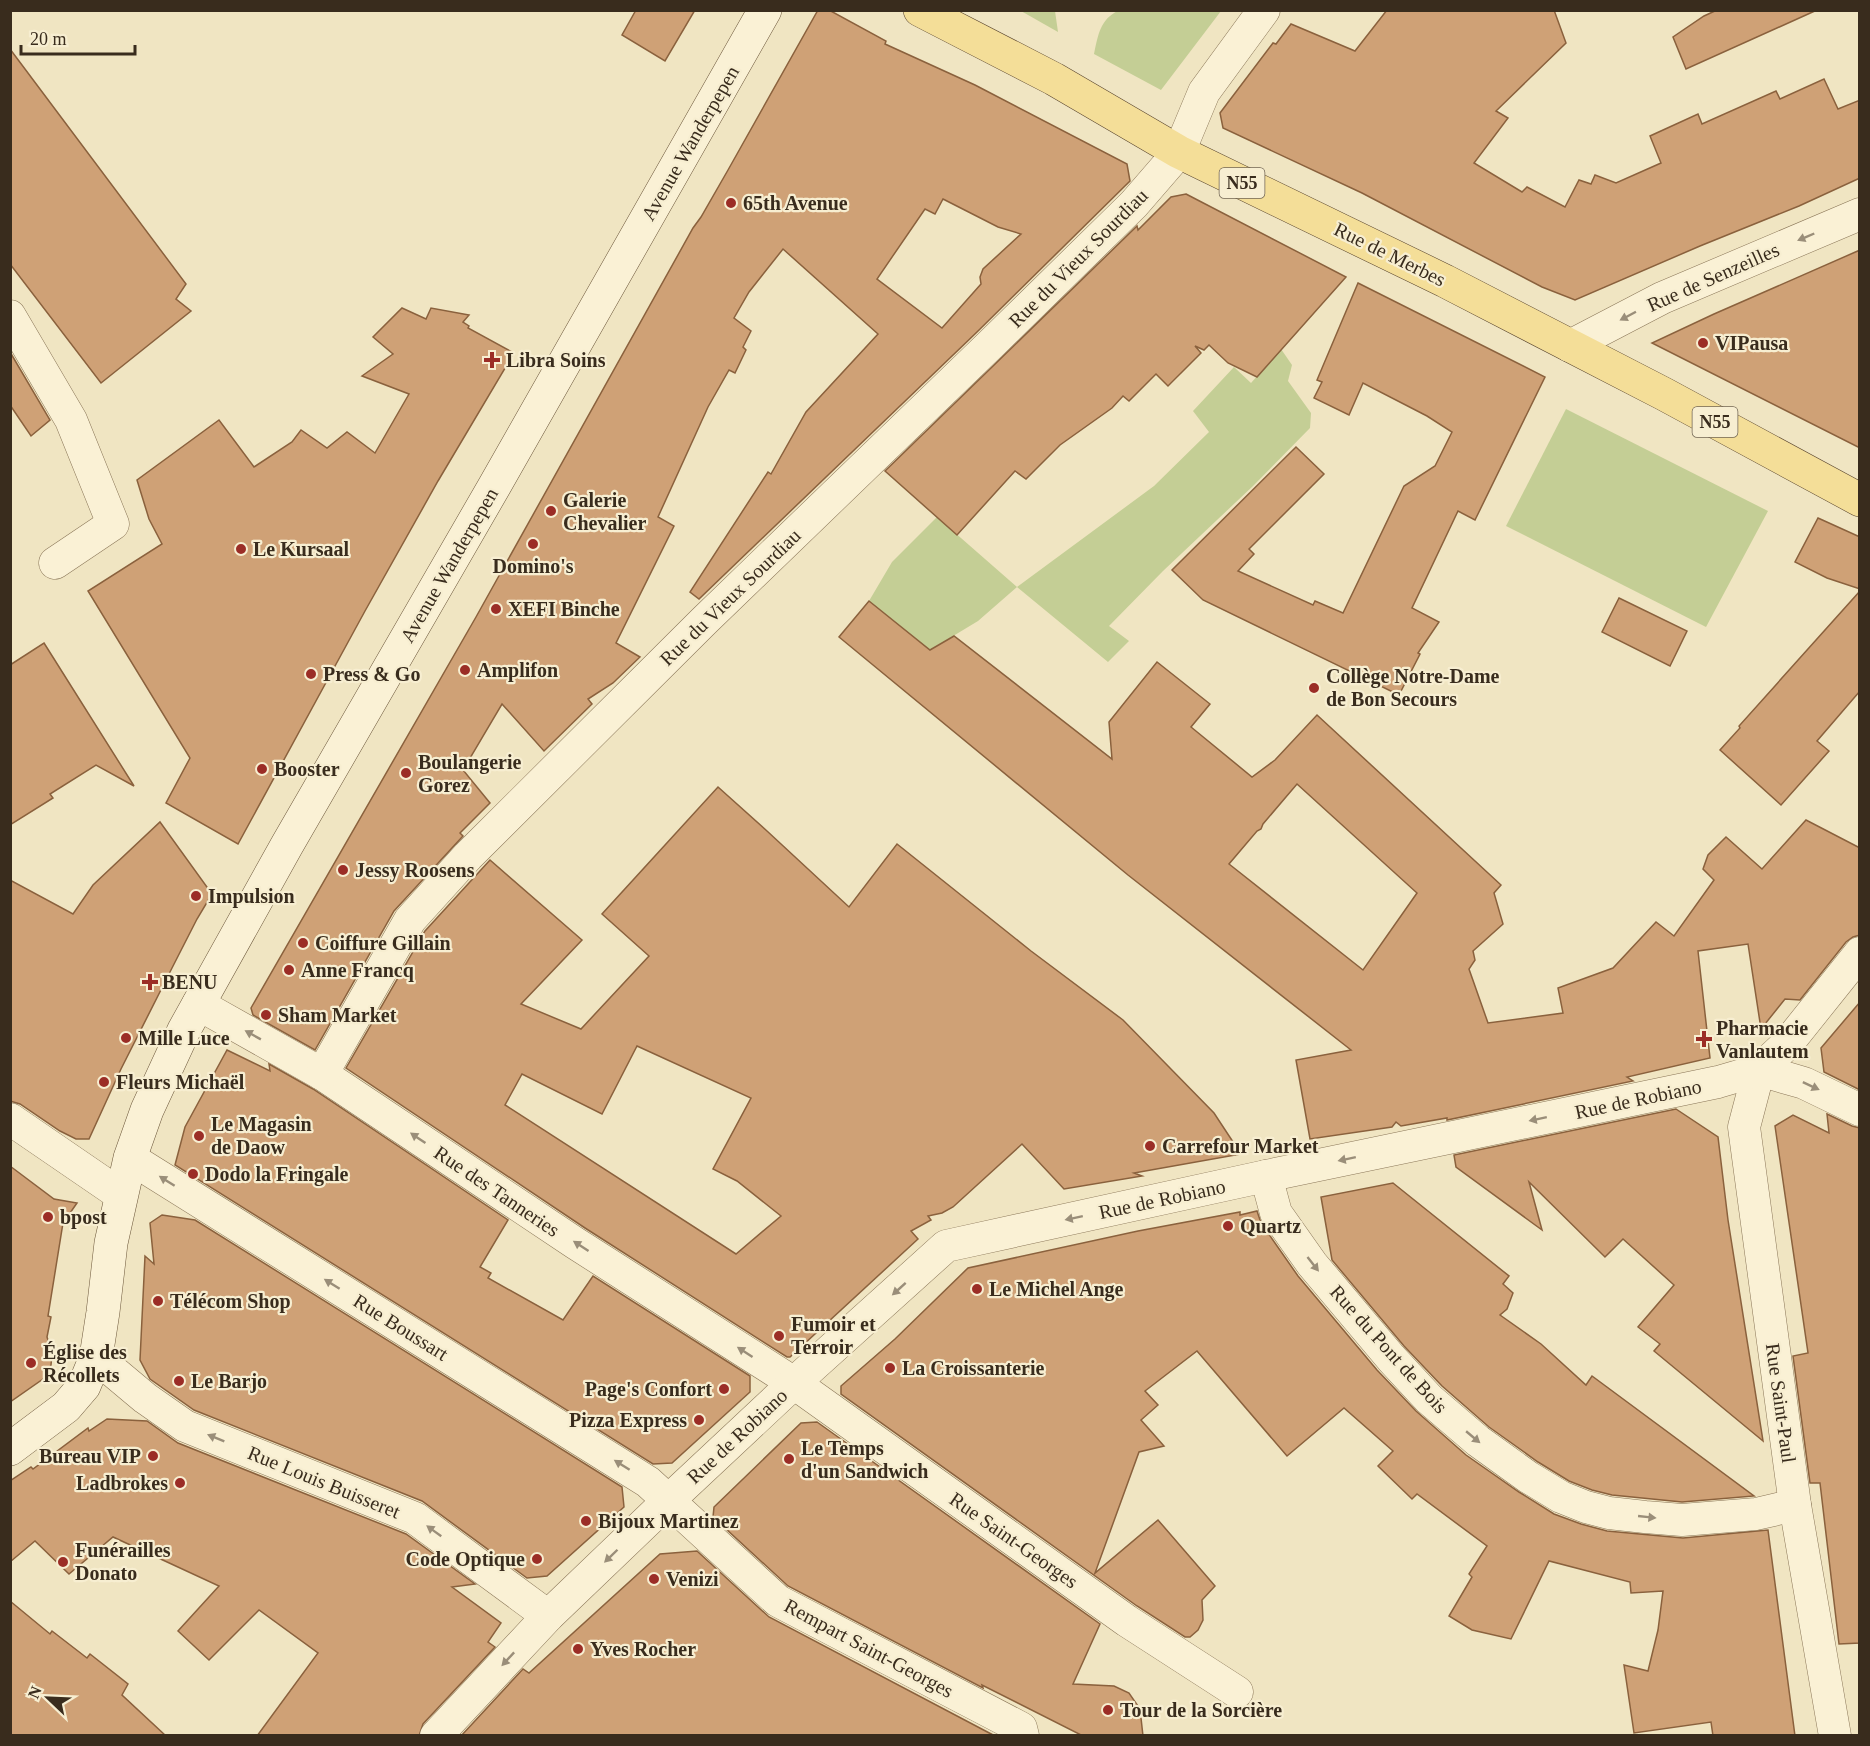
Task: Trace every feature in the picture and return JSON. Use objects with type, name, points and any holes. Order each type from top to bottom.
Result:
[{"type":"main road","name":"Avenue Wanderpepen","points":[[10,1449],[66,1407],[84,1386],[96,1357],[111,1243],[130,1158],[147,1110],[183,1030],[765,10]]},
{"type":"main road","name":"Rue de Merbes","points":[[920,10],[1054,79],[1179,152],[1445,281],[1664,394],[1860,500]]},
{"type":"street","name":"Rue du Vieux Sourdiau","points":[[322,1074],[410,920],[468,856],[704,621],[1134,204],[1179,152],[1204,92],[1264,10]]},
{"type":"street","name":"Rue de Senzeilles","points":[[1570,346],[1662,298],[1860,214]]},
{"type":"street","points":[[10,316],[71,420],[113,524],[55,563]]},
{"type":"street","name":"Rue de Robiano","points":[[436,1736],[548,1616],[794,1383],[946,1246],[1266,1176],[1718,1082],[1759,1070],[1788,1043],[1860,953]]},
{"type":"street","name":"Rue des Tanneries","points":[[198,1004],[322,1074],[575,1243],[794,1383]]},
{"type":"street","points":[[1759,1070],[1804,1083],[1860,1110]]},
{"type":"street","name":"Rue Saint-Paul","points":[[1759,1070],[1744,1127],[1795,1505],[1835,1736]]},
{"type":"street","points":[[10,1119],[121,1195]]},
{"type":"street","name":"Rue Boussart","points":[[130,1158],[638,1475],[668,1501]]},
{"type":"street","name":"Rue du Pont de Bois","points":[[1266,1176],[1276,1213],[1312,1264],[1391,1358],[1429,1399],[1478,1442],[1528,1477],[1561,1497],[1586,1507],[1608,1513],[1645,1517],[1682,1520],[1744,1515],[1795,1505]]},
{"type":"street","name":"Rue Louis Buisseret","points":[[96,1357],[145,1398],[185,1426],[415,1518],[548,1616]]},
{"type":"street","name":"Rue Saint-Georges","points":[[794,1383],[1127,1621],[1237,1692]]},
{"type":"street","name":"Rempart Saint-Georges","points":[[668,1501],[778,1601],[1021,1728],[1023,1736]]},
{"type":"green space","points":[[1021,11],[1055,11],[1058,32]]},
{"type":"green space","points":[[1118,11],[1221,11],[1161,90],[1094,54],[1104,23]]},
{"type":"green space","points":[[1281,349],[1292,365],[1288,381],[1311,413],[1310,428],[1109,626],[1129,641],[1108,662],[1017,587],[1154,486],[1209,432],[1193,411],[1234,367],[1251,383]]},
{"type":"green space","points":[[1566,409],[1768,511],[1706,627],[1506,526]]},
{"type":"green space","points":[[937,517],[1017,587],[978,621],[930,650],[869,601],[892,562]]},
{"type":"building","points":[[636,10],[695,10],[665,61],[622,35]]},
{"type":"building","points":[[818,10],[829,10],[886,41],[885,44],[975,85],[1127,164],[1130,181],[977,332],[699,599],[690,592],[768,472],[771,474],[806,412],[878,334],[783,249],[749,292],[734,318],[751,331],[743,347],[746,350],[735,373],[729,370],[708,407],[658,517],[674,526],[616,643],[640,657],[613,683],[588,699],[592,704],[544,751],[502,704],[463,770],[490,803],[460,833],[463,836],[394,911],[315,1050],[253,1015],[251,1008],[476,617],[693,228]],"holes":[[[943,199],[998,227],[1021,234],[983,269],[980,277],[981,284],[942,328],[877,279],[925,209],[935,214]]]},
{"type":"building","points":[[1387,10],[1554,10],[1566,43],[1496,111],[1508,118],[1474,163],[1522,192],[1527,187],[1565,207],[1579,180],[1591,184],[1595,175],[1616,183],[1661,163],[1650,136],[1698,114],[1702,124],[1776,91],[1780,99],[1824,79],[1838,109],[1860,100],[1860,178],[1575,300],[1542,287],[1362,193],[1223,128],[1220,113],[1273,43],[1276,44],[1291,24],[1355,51]]},
{"type":"building","points":[[1717,10],[1817,10],[1686,69],[1673,37]]},
{"type":"building","points":[[10,49],[186,284],[176,299],[191,311],[101,383],[10,264]]},
{"type":"building","points":[[1186,194],[1346,277],[1257,377],[1228,363],[1209,345],[1204,350],[1195,346],[1201,353],[1168,386],[1156,374],[1129,401],[1123,396],[1112,408],[1060,445],[1026,479],[1015,471],[957,535],[885,471],[1137,226],[1138,230],[1171,197]]},
{"type":"building","points":[[1860,250],[1860,448],[1652,343],[1714,314]]},
{"type":"building","points":[[1358,283],[1545,377],[1475,520],[1458,511],[1412,608],[1439,622],[1418,653],[1420,654],[1399,695],[1203,600],[1172,570],[1296,447],[1324,474],[1249,549],[1254,554],[1238,571],[1313,605],[1315,601],[1343,613],[1404,486],[1435,466],[1452,432],[1427,416],[1363,383],[1349,415],[1314,398],[1322,382],[1317,380]]},
{"type":"building","points":[[402,308],[426,319],[431,308],[469,315],[463,322],[469,326],[468,328],[514,353],[438,481],[238,844],[166,803],[190,758],[88,591],[162,544],[149,519],[137,480],[219,420],[254,467],[292,442],[301,430],[327,448],[347,432],[375,453],[409,394],[362,376],[393,354],[373,337]]},
{"type":"building","points":[[10,352],[50,420],[31,436],[10,405]]},
{"type":"building","points":[[1818,518],[1860,537],[1860,589],[1827,578],[1795,562]]},
{"type":"building","points":[[1860,591],[1860,691],[1817,741],[1829,751],[1781,805],[1720,750]]},
{"type":"building","points":[[1619,598],[1687,631],[1670,666],[1602,632]]},
{"type":"building","points":[[869,601],[930,650],[954,636],[1112,759],[1109,722],[1157,662],[1210,704],[1191,727],[1252,777],[1275,760],[1317,715],[1501,885],[1494,893],[1503,924],[1473,951],[1475,960],[1469,969],[1488,1023],[1563,1013],[1558,988],[1613,968],[1656,922],[1674,936],[1714,880],[1703,869],[1708,855],[1726,837],[1762,869],[1806,820],[1860,848],[1860,935],[1846,942],[1800,1000],[1785,999],[1761,1029],[1748,944],[1698,951],[1710,1058],[1627,1077],[1633,1081],[1447,1120],[1447,1118],[1401,1126],[1396,1122],[1392,1127],[1310,1139],[1296,1060],[1351,1050],[1128,875],[839,637]],"holes":[[[1297,784],[1417,893],[1363,970],[1229,864]]]},
{"type":"building","points":[[44,643],[134,786],[96,765],[50,794],[53,798],[10,825],[10,665]]},
{"type":"building","points":[[718,787],[849,907],[897,844],[1031,951],[1123,1020],[1214,1113],[1241,1154],[1134,1173],[1142,1176],[1064,1189],[1022,1144],[953,1207],[942,1213],[928,1216],[931,1220],[911,1231],[918,1239],[790,1357],[787,1357],[585,1228],[346,1068],[425,931],[490,860],[582,940],[521,1004],[581,1029],[649,956],[602,914]],"holes":[[[637,1046],[751,1098],[713,1169],[737,1181],[781,1216],[736,1254],[505,1105],[522,1074],[602,1114]]]},
{"type":"building","points":[[160,822],[212,894],[121,1069],[89,1139],[76,1139],[20,1104],[10,1101],[10,880],[73,914],[93,885]]},
{"type":"building","points":[[1860,1002],[1860,1090],[1824,1072],[1821,1048]]},
{"type":"building","points":[[227,1050],[270,1071],[269,1064],[313,1089],[508,1220],[480,1267],[491,1273],[488,1278],[563,1320],[593,1276],[750,1376],[750,1392],[672,1463],[653,1464],[175,1165],[185,1127]]},
{"type":"building","points":[[1676,1109],[1718,1137],[1728,1220],[1763,1441],[1654,1351],[1660,1344],[1638,1327],[1674,1285],[1623,1239],[1605,1257],[1529,1182],[1542,1230],[1456,1167],[1454,1155]]},
{"type":"building","points":[[1827,1114],[1860,1128],[1860,1643],[1839,1644],[1820,1483],[1810,1483],[1793,1356],[1808,1353],[1775,1126],[1793,1115],[1829,1133]]},
{"type":"building","points":[[10,1166],[54,1199],[77,1203],[63,1223],[48,1316],[51,1317],[47,1337],[52,1353],[51,1365],[43,1379],[10,1402]]},
{"type":"building","points":[[1393,1183],[1509,1276],[1503,1284],[1513,1293],[1507,1309],[1500,1315],[1541,1344],[1586,1385],[1592,1376],[1754,1496],[1682,1502],[1612,1495],[1592,1490],[1569,1481],[1489,1427],[1442,1386],[1404,1346],[1332,1260],[1321,1197]]},
{"type":"building","points":[[1257,1211],[1261,1223],[1298,1276],[1377,1370],[1416,1411],[1466,1455],[1554,1514],[1607,1531],[1683,1538],[1768,1530],[1795,1736],[1713,1736],[1711,1722],[1634,1733],[1624,1665],[1648,1671],[1658,1630],[1663,1591],[1631,1593],[1630,1582],[1549,1561],[1511,1639],[1472,1630],[1449,1616],[1472,1577],[1469,1574],[1487,1546],[1417,1494],[1412,1499],[1378,1466],[1393,1451],[1344,1408],[1287,1456],[1197,1351],[1145,1391],[1158,1405],[1141,1420],[1164,1446],[1139,1452],[1095,1573],[1158,1520],[1215,1586],[1202,1600],[1203,1620],[1198,1630],[1190,1637],[1185,1637],[1137,1606],[841,1394],[841,1386],[895,1339],[968,1268],[1138,1231],[1240,1212],[1240,1215]]},
{"type":"building","points":[[162,1215],[195,1220],[622,1487],[624,1507],[547,1576],[527,1578],[422,1501],[194,1410],[150,1379],[140,1360],[145,1256],[154,1264],[150,1223]]},
{"type":"building","points":[[107,1419],[147,1421],[178,1443],[406,1534],[475,1584],[452,1587],[501,1623],[488,1642],[495,1647],[423,1724],[419,1736],[257,1736],[318,1653],[259,1610],[209,1660],[178,1631],[219,1586],[113,1537],[69,1574],[35,1541],[10,1562],[10,1481],[31,1467],[33,1469],[88,1428],[89,1431]]},
{"type":"building","points":[[817,1422],[1100,1624],[1073,1684],[1114,1686],[1129,1693],[1140,1709],[1143,1736],[1083,1736],[982,1685],[983,1688],[788,1586],[713,1517],[714,1507],[801,1423]]},
{"type":"building","points":[[697,1551],[769,1617],[995,1736],[461,1736],[523,1669],[529,1673],[660,1554]]},
{"type":"building","points":[[10,1601],[50,1634],[52,1631],[87,1658],[90,1654],[128,1684],[122,1695],[166,1736],[10,1736]]},
{"type":"place","name":"65th Avenue","points":[[731,203]]},
{"type":"place","name":"VIPausa","points":[[1703,343]]},
{"type":"place","name":"Libra Soins","points":[[492,360]]},
{"type":"place","name":"Galerie Chevalier","points":[[551,511]]},
{"type":"place","name":"Domino's","points":[[533,544]]},
{"type":"place","name":"Le Kursaal","points":[[241,549]]},
{"type":"place","name":"XEFI Binche","points":[[496,609]]},
{"type":"place","name":"Amplifon","points":[[465,670]]},
{"type":"place","name":"Press & Go","points":[[311,674]]},
{"type":"place","name":"Collège Notre-Dame de Bon Secours","points":[[1314,688]]},
{"type":"place","name":"Booster","points":[[262,769]]},
{"type":"place","name":"Boulangerie Gorez","points":[[406,773]]},
{"type":"place","name":"Jessy Roosens","points":[[343,870]]},
{"type":"place","name":"Impulsion","points":[[196,896]]},
{"type":"place","name":"Coiffure Gillain","points":[[303,943]]},
{"type":"place","name":"Anne Francq","points":[[289,970]]},
{"type":"place","name":"BENU","points":[[150,982]]},
{"type":"place","name":"Sham Market","points":[[266,1015]]},
{"type":"place","name":"Mille Luce","points":[[126,1038]]},
{"type":"place","name":"Pharmacie Vanlautem","points":[[1704,1039]]},
{"type":"place","name":"Fleurs Michaël","points":[[104,1082]]},
{"type":"place","name":"Le Magasin de Daow","points":[[199,1136]]},
{"type":"place","name":"Carrefour Market","points":[[1150,1146]]},
{"type":"place","name":"Dodo la Fringale","points":[[193,1174]]},
{"type":"place","name":"bpost","points":[[48,1217]]},
{"type":"place","name":"Quartz","points":[[1228,1226]]},
{"type":"place","name":"Le Michel Ange","points":[[977,1289]]},
{"type":"place","name":"Télécom Shop","points":[[158,1301]]},
{"type":"place","name":"Fumoir et Terroir","points":[[779,1336]]},
{"type":"place","name":"Église des Récollets","points":[[31,1363]]},
{"type":"place","name":"La Croissanterie","points":[[890,1368]]},
{"type":"place","name":"Le Barjo","points":[[179,1381]]},
{"type":"place","name":"Page's Confort","points":[[724,1389]]},
{"type":"place","name":"Pizza Express","points":[[699,1420]]},
{"type":"place","name":"Bureau VIP","points":[[153,1456]]},
{"type":"place","name":"Le Temps d'un Sandwich","points":[[789,1459]]},
{"type":"place","name":"Ladbrokes","points":[[180,1483]]},
{"type":"place","name":"Bijoux Martinez","points":[[586,1521]]},
{"type":"place","name":"Code Optique","points":[[537,1559]]},
{"type":"place","name":"Funérailles Donato","points":[[63,1562]]},
{"type":"place","name":"Venizi","points":[[654,1579]]},
{"type":"place","name":"Yves Rocher","points":[[578,1649]]},
{"type":"place","name":"Tour de la Sorcière","points":[[1108,1710]]}]
